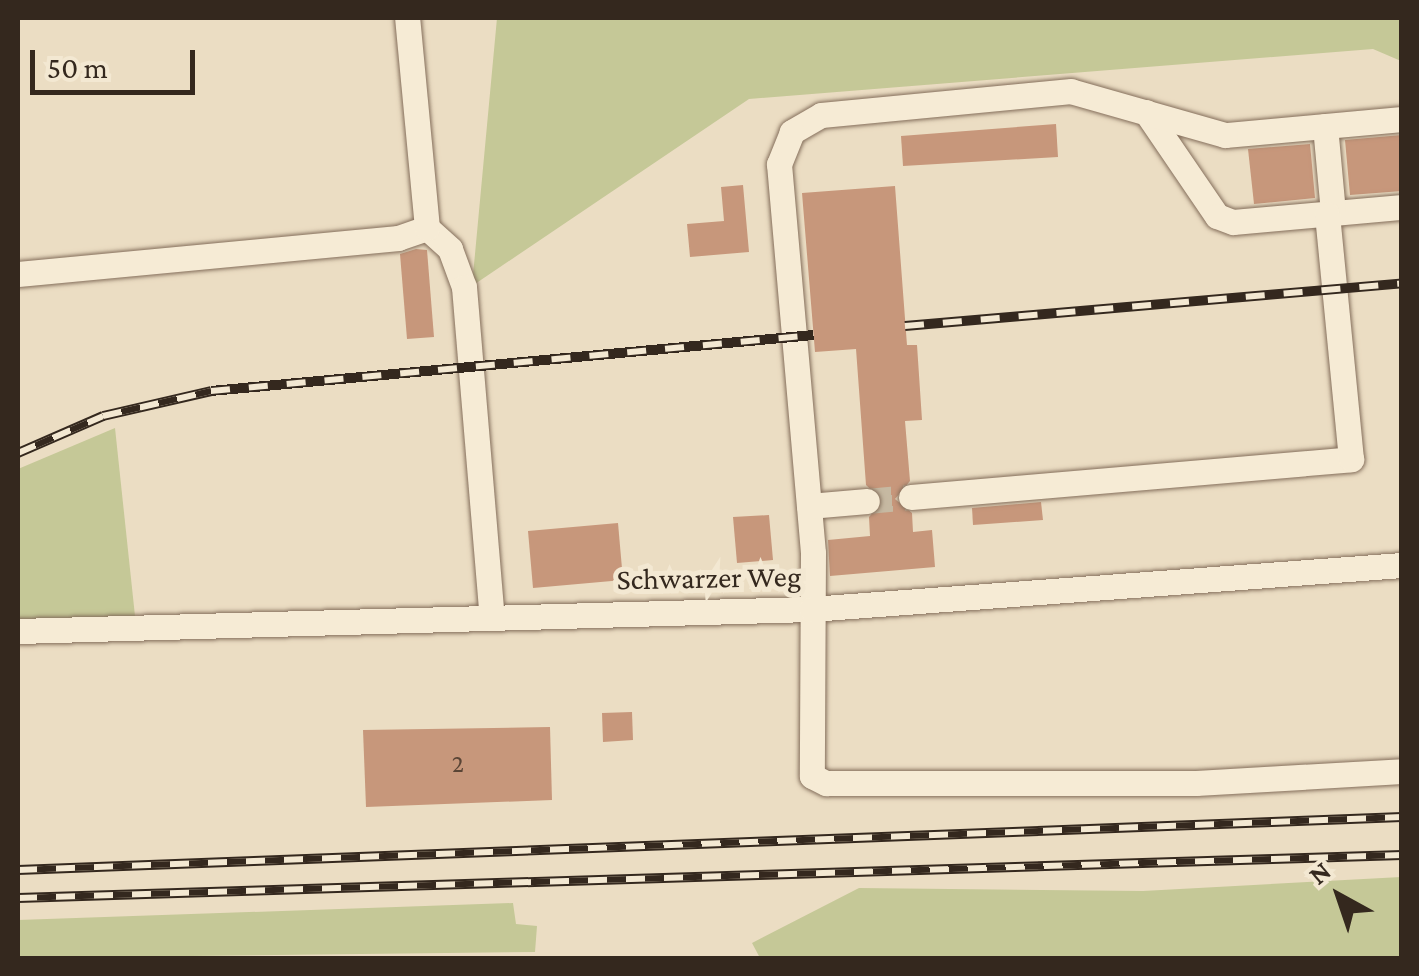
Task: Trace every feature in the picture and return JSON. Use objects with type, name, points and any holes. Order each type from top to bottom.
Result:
[{"type":"lane","points":[[407,18],[427,228],[450,250],[464,288],[492,618]]},
{"type":"lane","points":[[1402,118],[1225,136],[1071,90],[840,110],[792,132],[778,164],[808,506],[811,609],[806,754],[812,776],[826,783],[1196,783],[1402,772]]},
{"type":"lane","points":[[1146,112],[1217,216],[1402,207]]},
{"type":"lane","points":[[911,497],[1351,459],[1325,126]]},
{"type":"lane","points":[[18,274],[398,238],[427,228]]},
{"type":"lane","points":[[808,506],[867,501]]},
{"type":"lane","name":"Schwarzer Weg","points":[[18,631],[811,609],[1402,565]]},
{"type":"green space","points":[[497,18],[1401,18],[1401,61],[1373,49],[749,99],[472,286]]},
{"type":"green space","points":[[115,428],[135,616],[18,621],[18,469]]},
{"type":"green space","points":[[1401,877],[1401,958],[760,958],[752,943],[859,888],[1143,891]]},
{"type":"green space","points":[[513,903],[516,924],[537,926],[535,952],[18,958],[18,920]]},
{"type":"building","points":[[1056,124],[1058,157],[903,166],[901,136]]},
{"type":"building","points":[[1402,135],[1402,191],[1350,195],[1345,140]]},
{"type":"building","points":[[1310,144],[1315,198],[1254,204],[1248,149]]},
{"type":"building","points":[[743,185],[749,252],[690,257],[687,224],[724,221],[721,187]]},
{"type":"building","points":[[895,186],[907,345],[917,345],[922,420],[905,421],[910,481],[895,499],[912,513],[913,532],[932,530],[935,567],[830,576],[828,540],[870,536],[869,517],[883,501],[866,485],[856,349],[815,352],[802,193]]},
{"type":"building","points":[[427,250],[434,337],[407,339],[400,254]]},
{"type":"building","points":[[1041,502],[1043,520],[973,525],[972,508]]},
{"type":"building","points":[[769,515],[773,560],[737,563],[733,517]]},
{"type":"building","points":[[618,523],[623,580],[533,588],[528,531]]},
{"type":"building","points":[[632,712],[633,740],[603,742],[602,713]]},
{"type":"building","points":[[550,727],[552,800],[366,807],[363,730]]},
{"type":"tunnel","points":[[867,501],[911,497]]},
{"type":"railway","points":[[905,326],[1402,283]]},
{"type":"railway","points":[[18,453],[103,416],[211,391],[813,335]]},
{"type":"railway","points":[[18,870],[1402,817]]},
{"type":"railway","points":[[18,898],[1402,855]]}]
